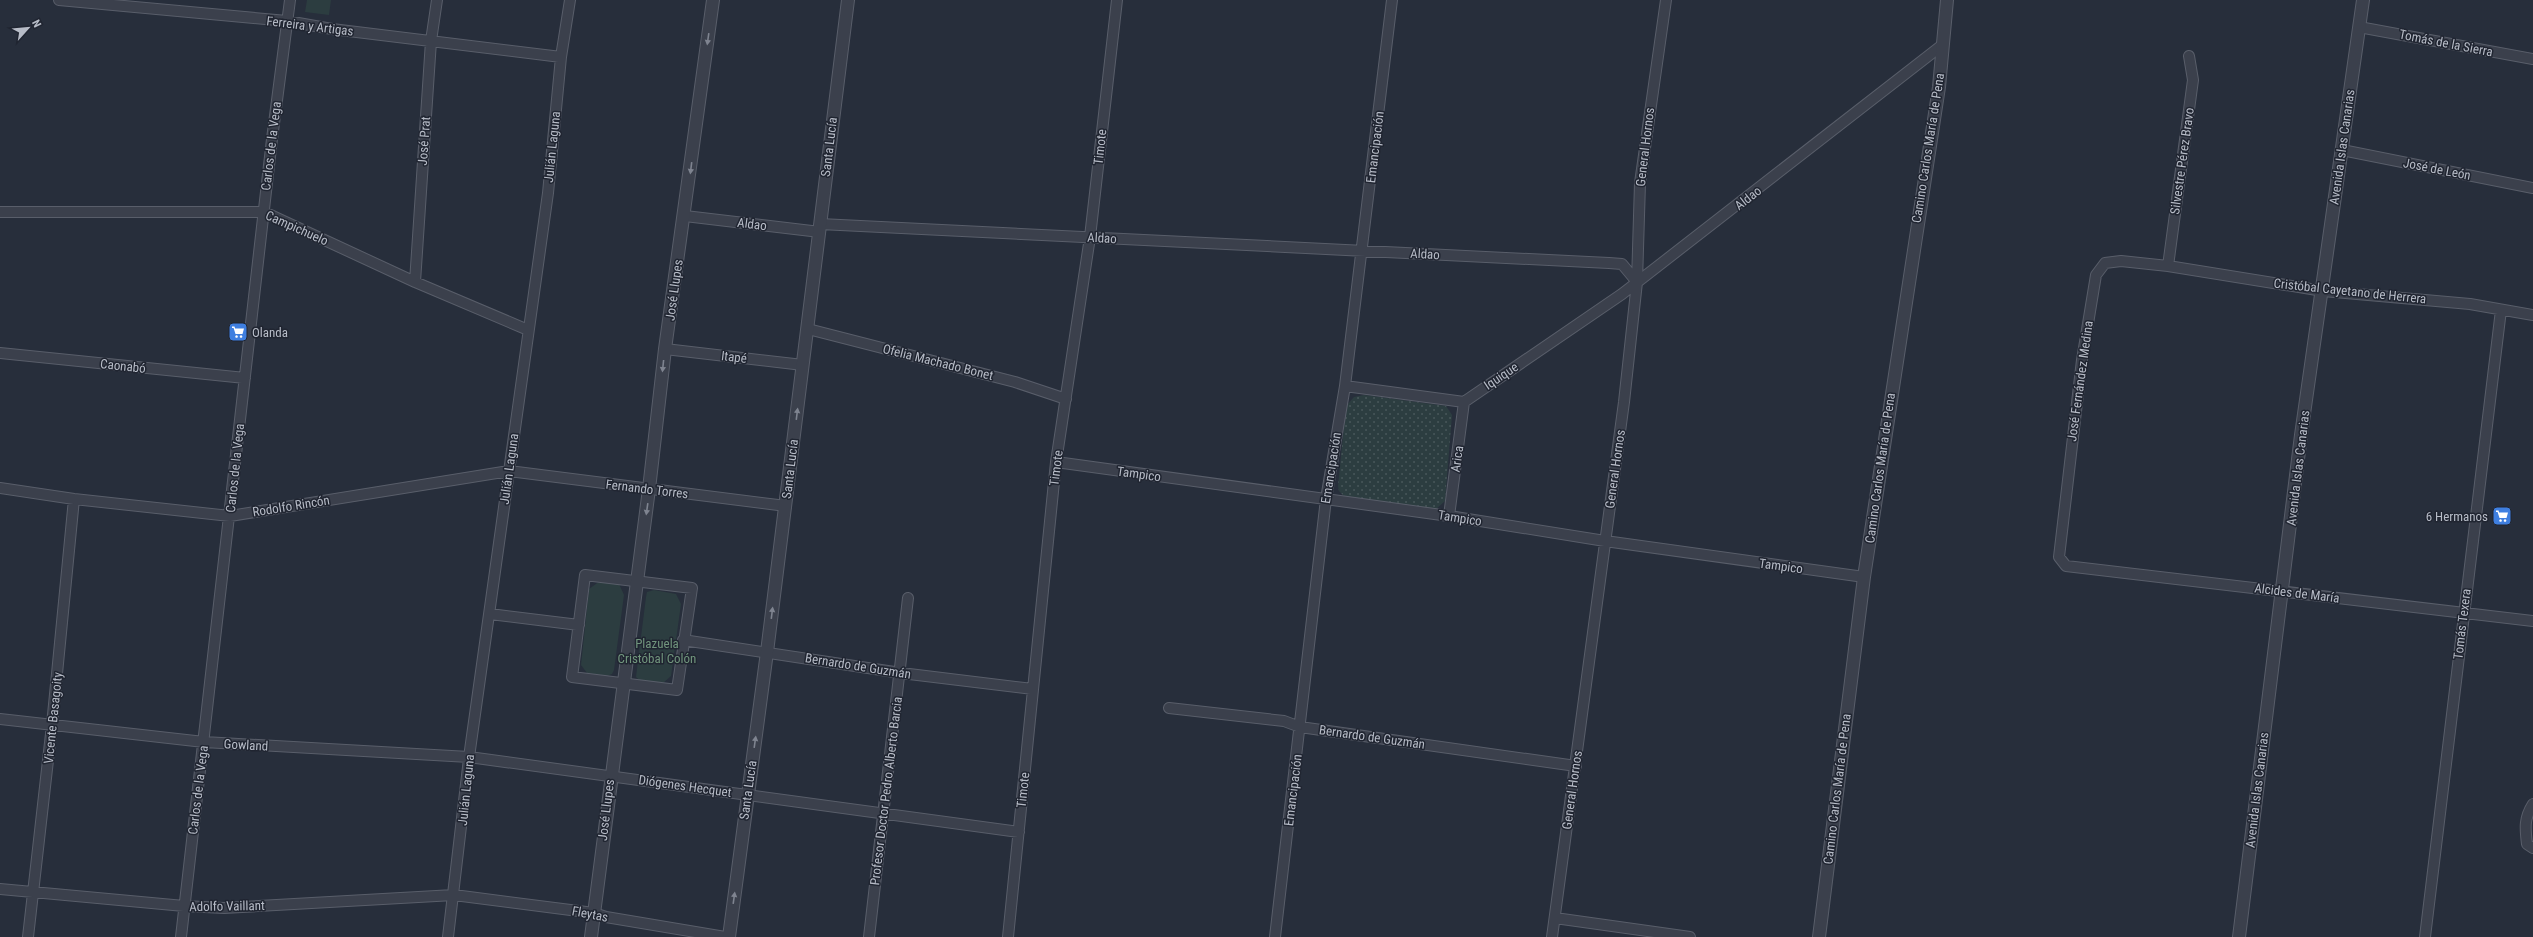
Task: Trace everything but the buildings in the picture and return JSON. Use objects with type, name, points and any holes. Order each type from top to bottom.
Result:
[{"type":"street","name":"Ferreira y Artigas","points":[[59,0],[287,21],[561,57]]},
{"type":"street","name":"Carlos de la Vega","points":[[181,937],[264,212],[290,0]]},
{"type":"street","name":"José Prat","points":[[415,282],[431,41],[437,0]]},
{"type":"street","name":"Julián Laguna","points":[[448,937],[469,757],[548,193],[561,57],[570,0]]},
{"type":"street","name":"José Llupes","points":[[591,937],[622,683],[649,489],[665,349],[685,216],[713,0]]},
{"type":"street","name":"Santa Lucía","points":[[729,937],[804,365],[848,0]]},
{"type":"street","name":"Timote","points":[[1008,937],[1056,462],[1090,237],[1117,0]]},
{"type":"street","name":"Emancipación","points":[[1275,937],[1326,499],[1345,386],[1392,0]]},
{"type":"street","name":"General Hornos","points":[[1552,937],[1576,766],[1637,282],[1640,183],[1666,0]]},
{"type":"street","name":"Camino Carlos María de Pena","points":[[1820,937],[1864,577],[1939,87],[1941,46],[1947,0]]},
{"type":"street","name":"Avenida Islas Canarias","points":[[2239,937],[2301,435],[2323,291],[2363,0]]},
{"type":"street","name":"Tomás de la Sierra","points":[[2359,27],[2533,59]]},
{"type":"street","name":"Aldao","points":[[685,216],[820,228],[1090,237],[1609,263],[1622,264],[1637,282],[1941,46]]},
{"type":"street","name":"Silvestre Pérez Bravo","points":[[2168,266],[2193,80],[2189,56]]},
{"type":"street","name":"José de León","points":[[2342,150],[2533,188]]},
{"type":"street","name":"Campichuelo","points":[[0,212],[264,212],[415,282],[528,330]]},
{"type":"street","name":"José Fernández Medina","points":[[2062,564],[2058,557],[2070,447],[2096,275],[2102,266],[2112,261],[2168,266]]},
{"type":"street","name":"Cristóbal Cayetano de Herrera","points":[[2168,266],[2323,291],[2470,304],[2533,315]]},
{"type":"street","name":"Iquique","points":[[1464,402],[1637,282]]},
{"type":"street","name":"Tomás Texera","points":[[2425,937],[2463,612],[2501,310]]},
{"type":"street","name":"Ofelia Machado Bonet","points":[[808,329],[1015,382],[1066,399]]},
{"type":"street","name":"Itapé","points":[[665,349],[804,365]]},
{"type":"street","name":"Caonabó","points":[[0,353],[245,378]]},
{"type":"street","points":[[1345,386],[1464,402]]},
{"type":"street","name":"Arica","points":[[1449,516],[1464,402]]},
{"type":"street","name":"Tampico","points":[[1056,462],[1449,516],[1605,541],[1864,577]]},
{"type":"street","name":"Fernando Torres","points":[[509,471],[786,506]]},
{"type":"street","name":"Rodolfo Rincón","points":[[0,488],[74,499],[230,516],[509,471]]},
{"type":"street","name":"Vicente Basagoity","points":[[28,937],[52,725],[74,499]]},
{"type":"street","name":"Alcides de María","points":[[2062,564],[2282,592],[2533,621]]},
{"type":"street","points":[[585,575],[637,581],[692,588],[677,690],[572,677],[585,575]]},
{"type":"street","name":"Profesor Doctor Pedro Alberto Barcia","points":[[869,937],[901,673],[908,598]]},
{"type":"street","points":[[490,614],[579,625]]},
{"type":"street","name":"Bernardo de Guzmán","points":[[684,640],[901,673],[1034,689]]},
{"type":"street","name":"Bernardo de Guzmán","points":[[1170,708],[1284,721],[1300,727],[1576,766]]},
{"type":"street","name":"Gowland","points":[[0,720],[204,742],[469,757]]},
{"type":"street","name":"Diógenes Hecquet","points":[[469,757],[883,812],[1019,832]]},
{"type":"street","points":[[2533,804],[2527,814],[2524,827],[2527,844],[2533,848]]},
{"type":"street","name":"Adolfo Vaillant","points":[[0,889],[184,906],[224,908],[454,895]]},
{"type":"street","name":"Fleytas","points":[[454,895],[594,913],[606,917],[725,937]]},
{"type":"street","points":[[1555,918],[1670,936],[1690,937]]},
{"type":"green space","points":[[307,0],[331,0],[329,15],[305,12]]},
{"type":"green space","points":[[1364,395],[1446,406],[1452,415],[1445,501],[1435,510],[1345,497],[1339,491],[1338,486],[1346,406],[1354,397]]},
{"type":"green space","name":"Plazuela Cristóbal Colón","points":[[600,581],[619,584],[624,595],[614,670],[612,674],[607,676],[587,673],[581,665],[589,589]]},
{"type":"green space","name":"Plazuela Cristóbal Colón","points":[[654,590],[676,594],[681,604],[671,676],[662,684],[640,681],[636,677],[647,592]]},
{"type":"place","name":"Olanda","points":[[238,332]]},
{"type":"place","name":"6 Hermanos","points":[[2502,516]]}]
